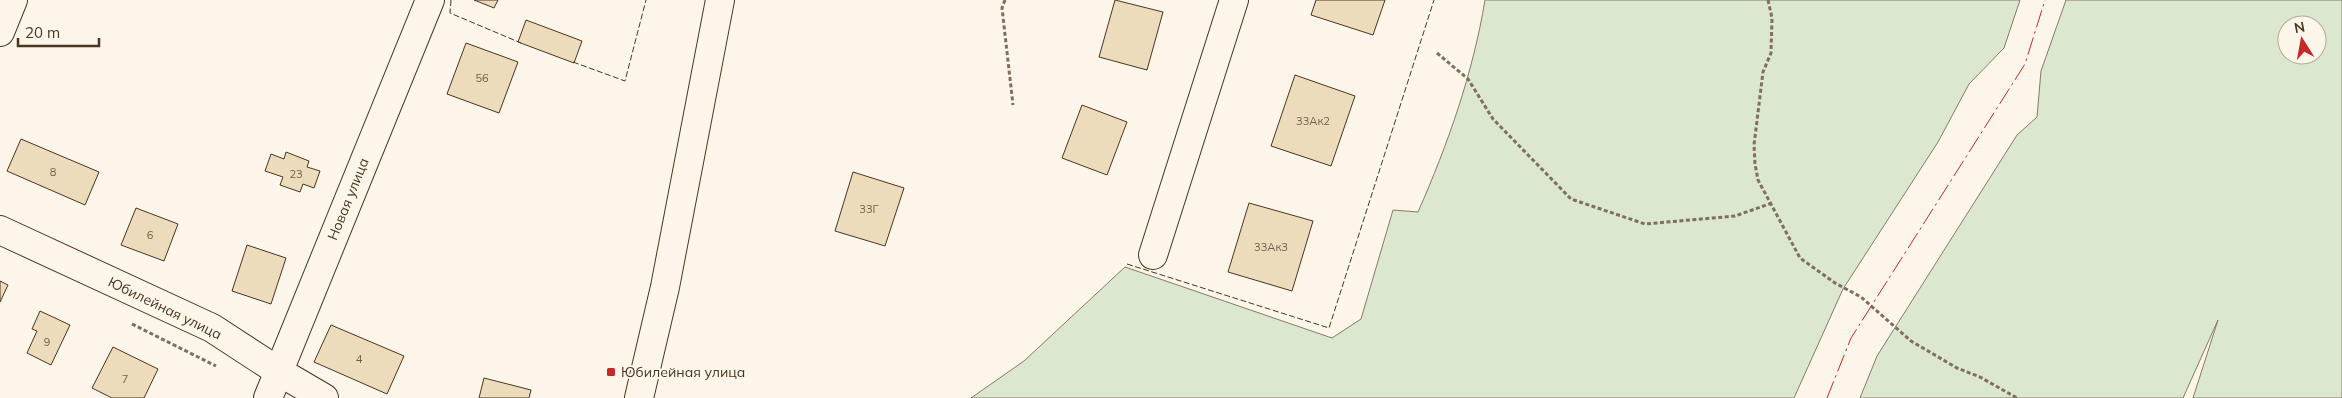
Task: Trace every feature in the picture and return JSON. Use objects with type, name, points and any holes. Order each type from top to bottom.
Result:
[{"type":"street","points":[[0,32],[13,0]]},
{"type":"street","name":"Новая улица","points":[[268,398],[430,0]]},
{"type":"street","points":[[639,398],[666,278],[720,0]]},
{"type":"street","points":[[1153,255],[1234,0]]},
{"type":"street","name":"Юбилейная улица","points":[[0,230],[212,328],[324,398]]},
{"type":"path","points":[[1005,0],[1002,8],[1013,105]]},
{"type":"path","points":[[1768,0],[1772,18],[1771,53],[1763,72],[1754,145],[1758,180],[1800,258],[1860,297],[1911,341],[1957,368],[1980,377],[2017,398]]},
{"type":"path","points":[[1437,53],[1468,79],[1493,120],[1572,199],[1645,224],[1735,216],[1772,203]]},
{"type":"path","points":[[131,323],[218,367]]},
{"type":"green space","points":[[1485,0],[2020,0],[2004,48],[1969,84],[1938,142],[1843,289],[1794,398],[971,398],[1024,361],[1125,267],[1332,338],[1361,319],[1393,210],[1418,212],[1439,160],[1458,108],[1474,54]]},
{"type":"green space","points":[[2066,0],[2342,0],[2342,398],[2193,398],[2218,320],[2183,398],[1860,398],[1877,356],[2017,135],[2037,117],[2041,71]]},
{"type":"building","points":[[474,0],[498,0],[494,8]]},
{"type":"building","points":[[1115,0],[1163,12],[1147,70],[1099,57]]},
{"type":"building","points":[[1316,0],[1385,0],[1373,35],[1311,15]]},
{"type":"building","points":[[526,20],[582,41],[574,63],[518,42]]},
{"type":"building","points":[[466,43],[518,62],[499,113],[447,94]]},
{"type":"building","points":[[1295,75],[1355,96],[1331,166],[1271,146]]},
{"type":"building","points":[[1082,105],[1127,122],[1107,175],[1062,158]]},
{"type":"building","points":[[21,139],[99,172],[85,205],[7,171]]},
{"type":"building","points":[[286,152],[309,161],[307,167],[320,171],[314,188],[303,184],[300,192],[280,185],[283,177],[265,171],[271,154],[284,159]]},
{"type":"building","points":[[853,172],[904,188],[885,246],[835,231]]},
{"type":"building","points":[[1249,203],[1313,221],[1292,291],[1228,272]]},
{"type":"building","points":[[136,208],[178,224],[164,261],[121,245]]},
{"type":"building","points":[[247,245],[286,258],[271,304],[232,291]]},
{"type":"building","points":[[0,281],[8,285],[0,302]]},
{"type":"building","points":[[40,311],[70,325],[51,365],[27,353],[37,331],[32,329]]},
{"type":"building","points":[[331,325],[404,356],[387,394],[314,362]]},
{"type":"building","points":[[113,347],[158,369],[144,398],[112,398],[92,388]]},
{"type":"building","points":[[484,378],[531,390],[529,398],[479,398]]},
{"type":"fence","points":[[451,0],[450,13],[521,43]]},
{"type":"fence","points":[[573,62],[625,81],[646,0]]},
{"type":"fence","points":[[1127,264],[1329,328],[1434,0]]},
{"type":"power","points":[[1827,398],[1851,338],[2025,64],[2045,0]]},
{"type":"place","name":"Юбилейная улица","points":[[611,372]]}]
